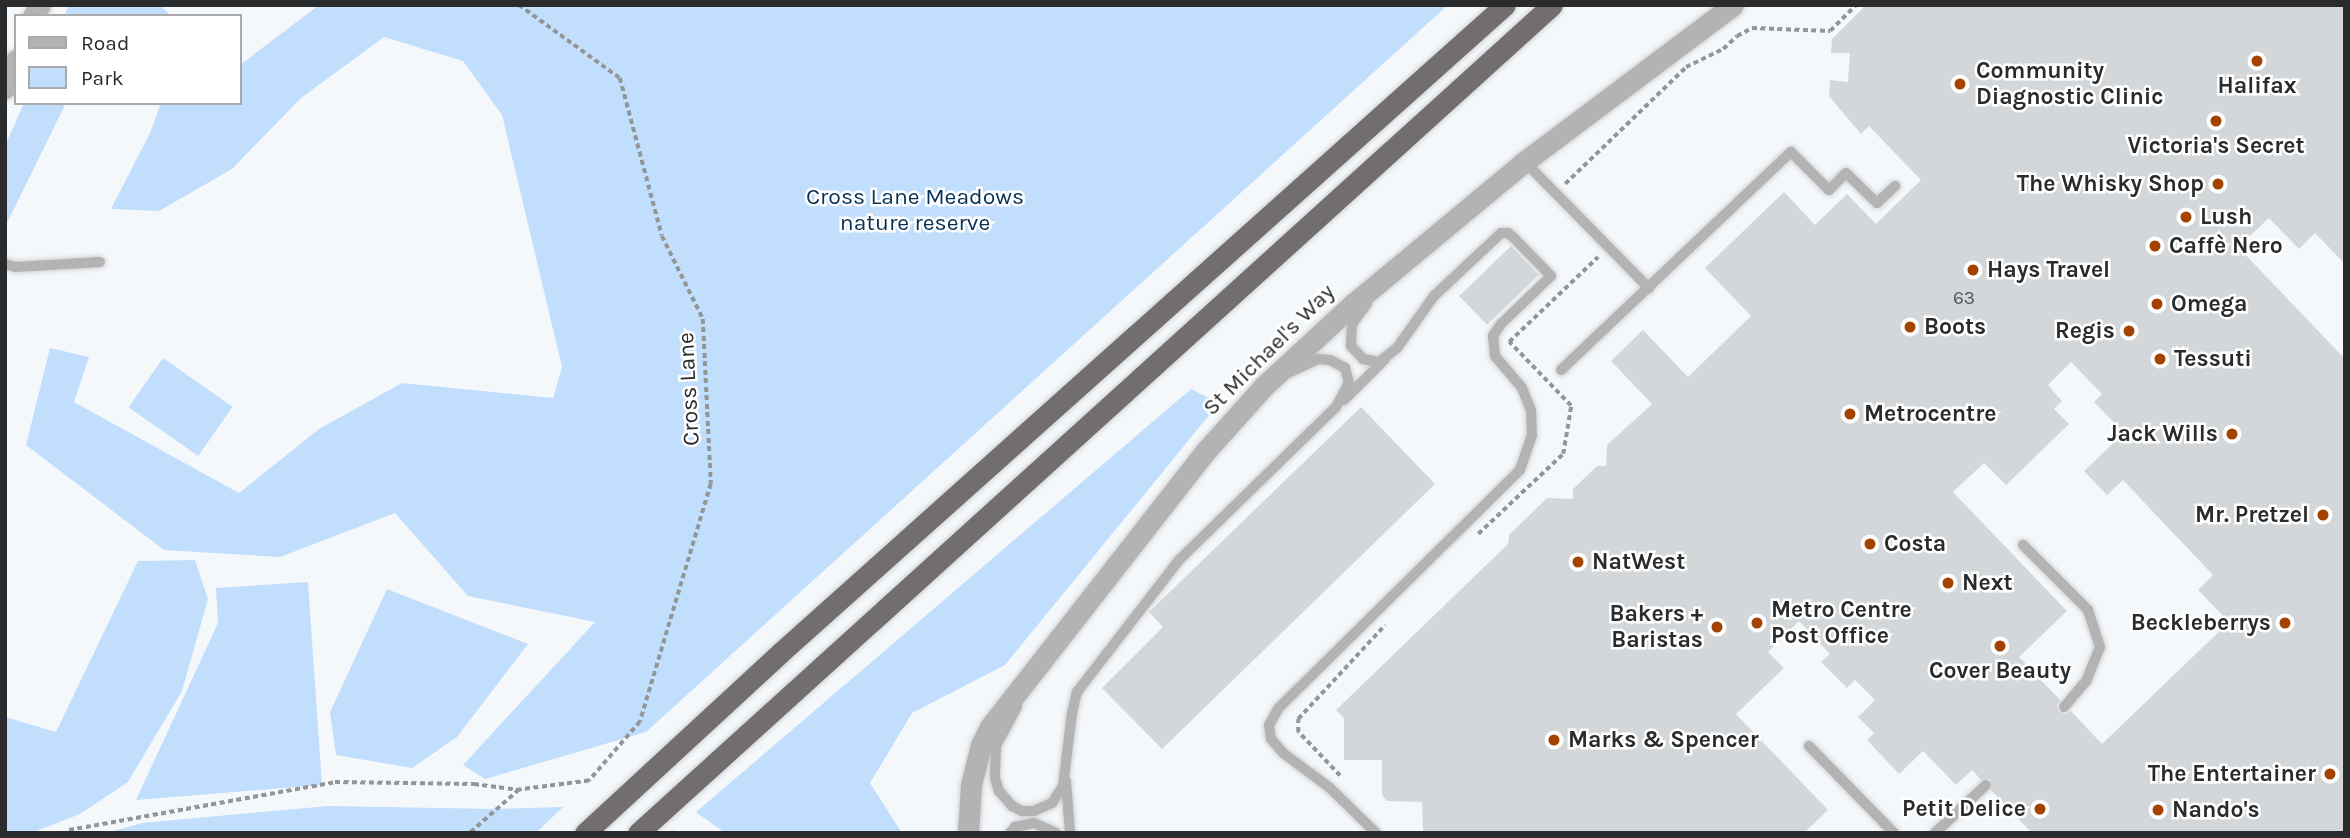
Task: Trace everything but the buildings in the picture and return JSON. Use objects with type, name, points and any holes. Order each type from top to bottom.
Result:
[{"type":"highway","points":[[1459,45],[1492,5]]},
{"type":"highway","points":[[585,833],[780,653],[1505,5]]},
{"type":"highway","points":[[638,833],[1551,6]]},
{"type":"street","name":"St Michael's Way","points":[[968,833],[971,785],[981,745],[1002,711],[1204,453],[1264,386],[1410,257],[1524,162],[1733,5]]},
{"type":"street","points":[[5,88],[14,66]]},
{"type":"lane","points":[[1561,370],[1791,152],[1829,190],[1846,173],[1877,203],[1895,186]]},
{"type":"lane","points":[[1524,162],[1649,288]]},
{"type":"lane","points":[[1070,833],[1066,775],[1072,713],[1077,692],[1180,560],[1397,348],[1434,296],[1501,233],[1508,233],[1551,276],[1501,324],[1493,336],[1495,356],[1521,388],[1531,410],[1532,435],[1520,470],[1278,709],[1269,726],[1272,739],[1283,753],[1329,787],[1376,833]]},
{"type":"lane","points":[[1385,359],[1371,362],[1363,359],[1351,346],[1349,335],[1359,313],[1410,257]]},
{"type":"lane","points":[[5,264],[16,267],[100,262]]},
{"type":"lane","points":[[1264,386],[1307,363],[1318,359],[1330,360],[1345,368],[1349,383],[1336,407]]},
{"type":"lane","points":[[2022,545],[2088,610],[2100,647],[2086,681],[2064,707]]},
{"type":"lane","points":[[1041,663],[996,746],[995,778],[999,790],[1012,806],[1022,811],[1034,811],[1052,803],[1063,786],[1066,775]]},
{"type":"lane","points":[[1809,746],[1894,833]]},
{"type":"lane","points":[[1935,833],[1986,785]]},
{"type":"lane","points":[[1010,833],[1016,827],[1034,823],[1056,833]]},
{"type":"path","name":"Cross Lane","points":[[519,5],[620,78],[662,236],[703,319],[711,484],[640,722],[589,780],[519,790]]},
{"type":"path","points":[[69,830],[335,782],[474,784],[519,790]]},
{"type":"path","points":[[470,833],[519,790]]},
{"type":"green space","points":[[69,5],[160,5],[169,14],[65,14]]},
{"type":"green space","name":"Cross Lane Meadows nature reserve","points":[[319,5],[1448,5],[646,732],[485,779],[463,765],[595,622],[468,596],[395,513],[280,557],[164,550],[26,445],[50,348],[89,357],[74,402],[239,493],[319,429],[402,383],[553,398],[562,367],[502,115],[463,61],[384,37],[301,98],[232,169],[159,211],[111,209],[150,133],[160,105],[242,105],[242,63]]},
{"type":"green space","points":[[23,105],[65,105],[6,225],[5,146]]},
{"type":"green space","points":[[163,358],[233,407],[198,456],[129,407]]},
{"type":"green space","points":[[1191,389],[1219,403],[1005,665],[912,713],[870,783],[902,833],[725,833],[696,812]]},
{"type":"green space","points":[[195,560],[208,599],[182,691],[128,782],[80,814],[31,833],[5,833],[5,717],[56,732],[138,561]]},
{"type":"green space","points":[[308,582],[322,785],[136,800],[218,623],[216,588]]},
{"type":"green space","points":[[387,589],[528,644],[457,737],[412,768],[336,755],[330,712]]},
{"type":"green space","points":[[328,806],[495,809],[563,807],[536,833],[106,833],[142,823]]},
{"type":"place","name":"Halifax","points":[[2257,61]]},
{"type":"place","name":"Community Diagnostic Clinic","points":[[1960,84]]},
{"type":"place","name":"Victoria's Secret","points":[[2216,121]]},
{"type":"place","name":"The Whisky Shop","points":[[2218,184]]},
{"type":"place","name":"Lush","points":[[2186,217]]},
{"type":"place","name":"Caffè Nero","points":[[2155,246]]},
{"type":"place","name":"Hays Travel","points":[[1973,270]]},
{"type":"place","name":"Omega","points":[[2157,304]]},
{"type":"place","name":"Boots","points":[[1910,327]]},
{"type":"place","name":"Regis","points":[[2129,331]]},
{"type":"place","name":"Tessuti","points":[[2160,359]]},
{"type":"place","name":"Metrocentre","points":[[1850,414]]},
{"type":"place","name":"Jack Wills","points":[[2232,434]]},
{"type":"place","name":"Mr. Pretzel","points":[[2323,515]]},
{"type":"place","name":"Costa","points":[[1870,544]]},
{"type":"place","name":"NatWest","points":[[1578,562]]},
{"type":"place","name":"Next","points":[[1948,583]]},
{"type":"place","name":"Metro Centre Post Office","points":[[1757,623]]},
{"type":"place","name":"Beckleberrys","points":[[2285,623]]},
{"type":"place","name":"Bakers + Baristas","points":[[1717,627]]},
{"type":"place","name":"Cover Beauty","points":[[2000,646]]},
{"type":"place","name":"Marks & Spencer","points":[[1554,740]]},
{"type":"place","name":"The Entertainer","points":[[2330,774]]},
{"type":"place","name":"Petit Delice","points":[[2040,809]]},
{"type":"place","name":"Nando's","points":[[2158,810]]}]
